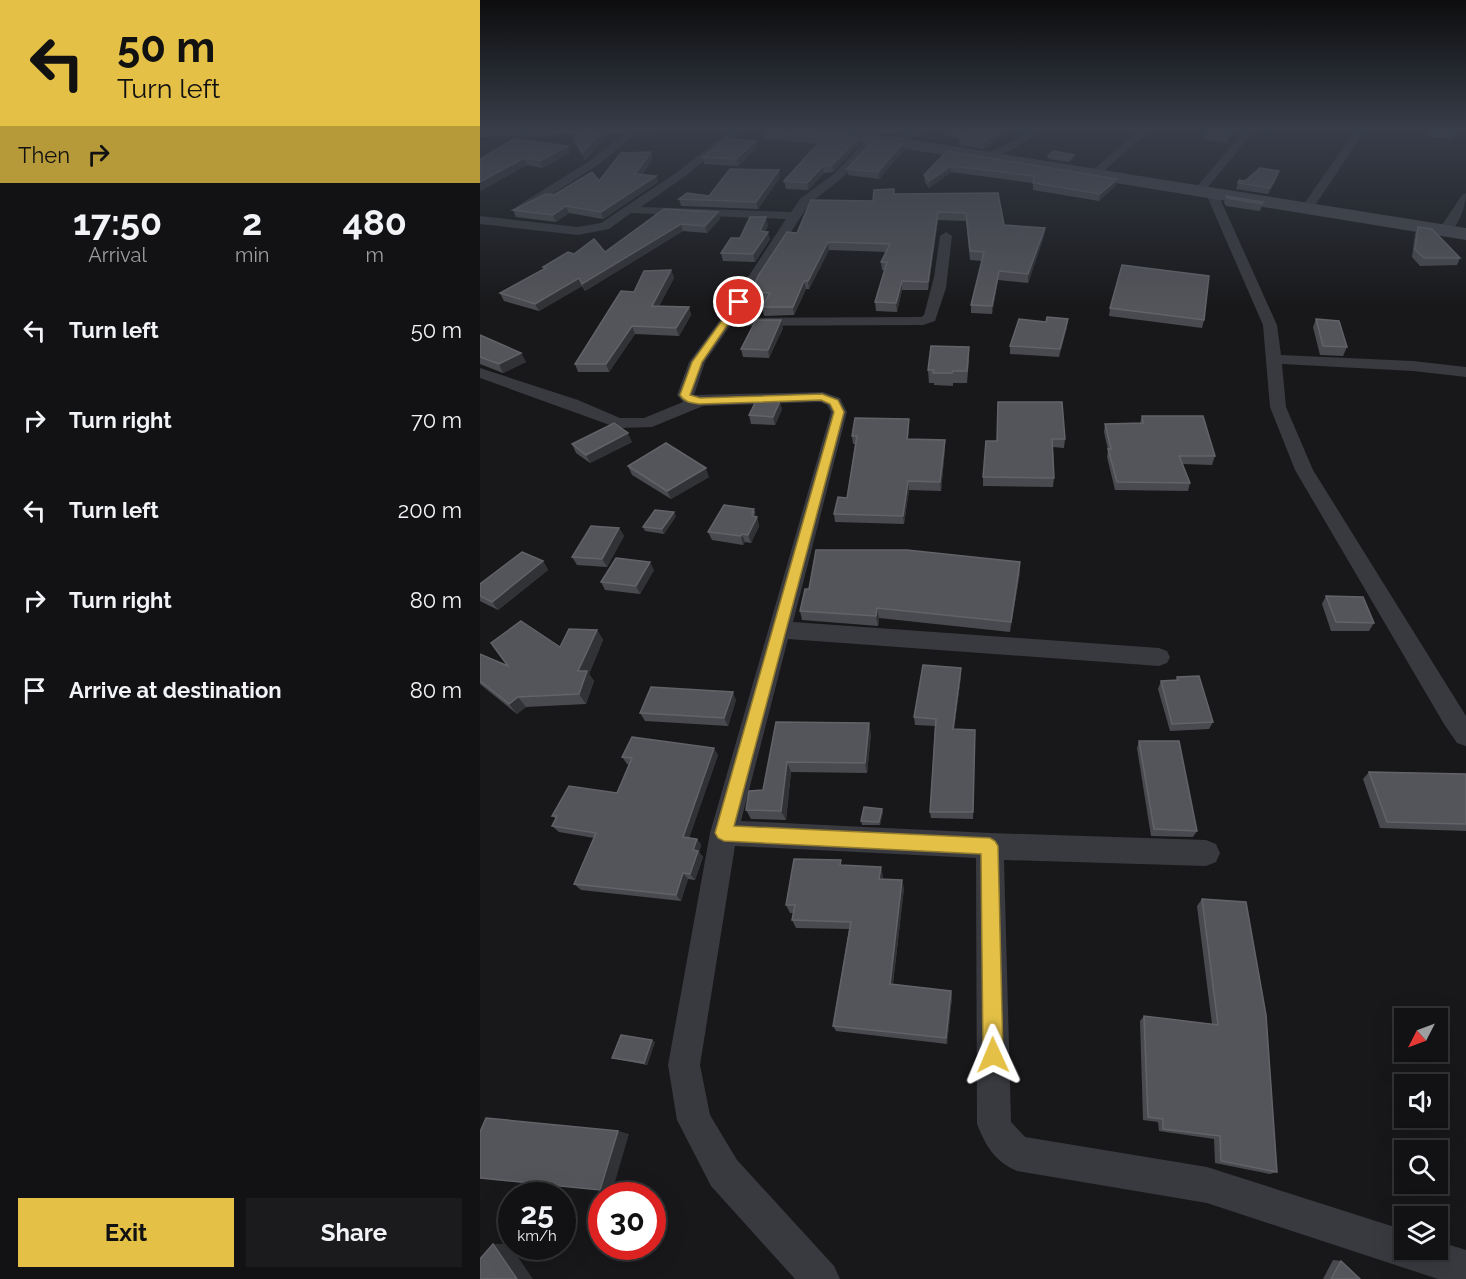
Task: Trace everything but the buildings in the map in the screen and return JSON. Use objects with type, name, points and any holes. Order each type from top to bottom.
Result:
[{"type":"street","points":[[480,219],[510,215],[555,188]]},
{"type":"street","points":[[480,219],[578,231],[605,226],[632,210],[661,188]]},
{"type":"street","points":[[821,1279],[724,1173],[694,1120],[684,1065],[724,833],[839,412],[834,402],[822,397],[700,401],[689,399],[685,395],[685,390],[697,362],[726,322],[794,216],[805,201],[823,188]]},
{"type":"street","points":[[1174,188],[1466,234]]},
{"type":"street","points":[[1205,193],[1209,188]]},
{"type":"street","points":[[1307,208],[1321,188]]},
{"type":"street","points":[[1205,193],[1270,325],[1278,407],[1304,470],[1466,735]]},
{"type":"street","points":[[1444,231],[1466,197]]},
{"type":"street","points":[[632,210],[794,216]]},
{"type":"street","points":[[726,322],[923,321],[930,318],[934,309],[946,236]]},
{"type":"street","points":[[1273,359],[1334,361],[1466,372]]},
{"type":"street","points":[[480,373],[572,404],[618,423],[646,423],[700,401]]},
{"type":"street","points":[[779,630],[1159,657]]},
{"type":"street","points":[[724,833],[990,846],[1206,853]]},
{"type":"street","points":[[990,846],[994,1124],[1002,1140],[1017,1153],[1208,1185],[1394,1245]]},
{"type":"street","points":[[1439,1260],[1466,1269]]},
{"type":"route","points":[[739,302],[697,362],[685,395],[689,399],[700,401],[822,397],[834,402],[839,412],[724,833],[990,846],[993,1055]]}]
